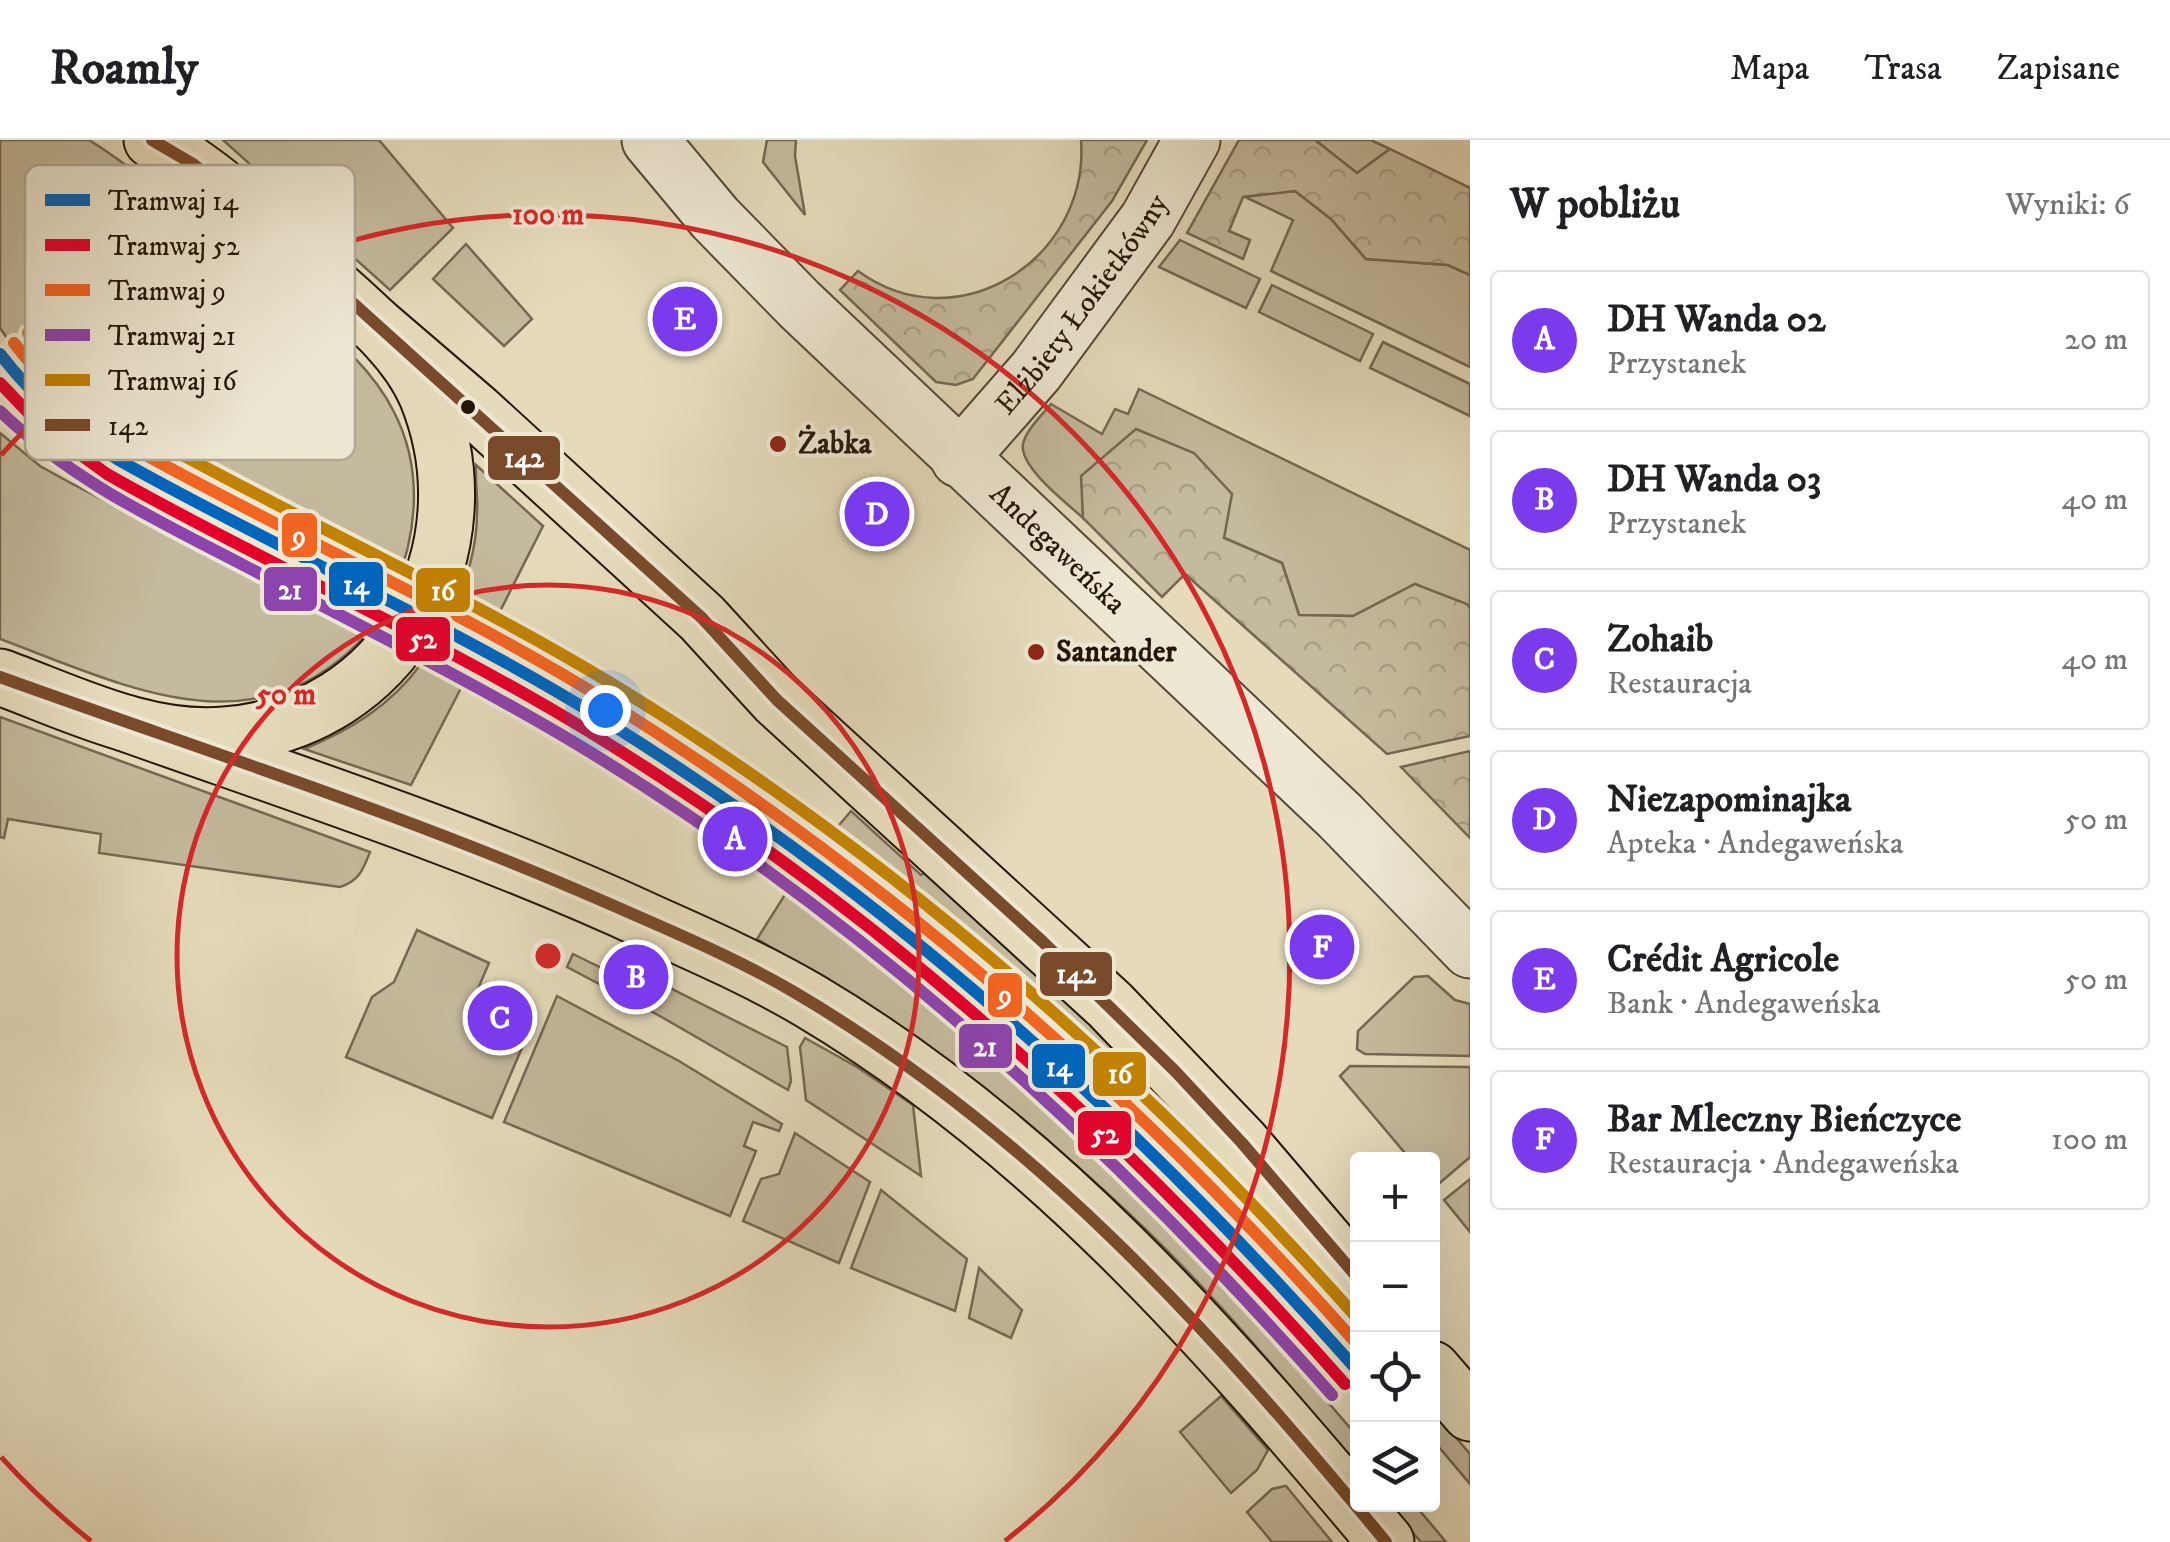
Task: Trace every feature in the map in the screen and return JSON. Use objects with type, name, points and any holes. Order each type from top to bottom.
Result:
[{"type":"main road","points":[[171,148],[193,165]]},
{"type":"main road","points":[[355,305],[478,412],[702,618],[777,700],[1110,1006],[1242,1143],[1350,1270]]},
{"type":"main road","points":[[125,723],[200,736],[224,736],[282,724],[332,702],[371,675],[402,639],[416,615],[435,573],[442,542],[446,511],[442,453],[417,377],[358,308]]},
{"type":"main road","points":[[0,677],[551,878],[733,960],[814,1004],[991,1129],[1070,1197],[1212,1338],[1386,1542]]},
{"type":"main road","points":[[1440,1378],[1470,1413]]},
{"type":"street","name":"Andegaweńska","points":[[650,140],[715,218],[773,278],[959,459],[1340,816],[1470,950]]},
{"type":"street","name":"Elżbiety Łokietkówny","points":[[959,459],[1036,370],[1148,218],[1192,140]]},
{"type":"green space","points":[[0,140],[89,140],[124,165],[25,165],[25,364],[0,328]]},
{"type":"green space","points":[[223,140],[379,140],[453,228],[390,290],[355,259],[355,165],[251,165]]},
{"type":"green space","points":[[767,140],[796,140],[805,215],[763,162]]},
{"type":"green space","points":[[1081,140],[1147,140],[1112,201],[973,379],[956,385],[936,382],[840,290],[858,271],[897,291],[936,298],[975,293],[1010,277],[1041,253],[1064,221],[1078,183]]},
{"type":"green space","points":[[1239,140],[1315,140],[1357,173],[1390,149],[1470,188],[1470,275],[1448,265],[1366,259],[1331,219],[1295,191],[1243,197],[1229,231],[1250,240],[1243,259],[1187,233]]},
{"type":"green space","points":[[1315,140],[1371,140],[1390,149],[1357,173]]},
{"type":"green space","points":[[1295,191],[1331,219],[1366,259],[1448,265],[1470,275],[1470,367],[1271,271],[1293,220],[1243,196]]},
{"type":"green space","points":[[1180,240],[1260,279],[1246,308],[1159,267]]},
{"type":"green space","points":[[466,244],[532,319],[504,346],[433,279]]},
{"type":"green space","points":[[1272,285],[1373,334],[1360,361],[1259,312]]},
{"type":"green space","points":[[1383,342],[1470,384],[1470,416],[1370,368]]},
{"type":"green space","points":[[355,359],[385,396],[410,455],[412,523],[394,589],[149,460],[355,460]]},
{"type":"green space","points":[[1139,389],[1470,550],[1470,607],[1415,584],[1353,616],[1299,615],[1282,563],[1082,476],[1083,518],[1036,474],[1024,453],[1025,439],[1051,404],[1102,434],[1115,409],[1128,414]]},
{"type":"green space","points":[[1136,429],[1194,453],[1232,494],[1224,538],[1282,563],[1299,615],[1353,616],[1415,584],[1467,604],[1470,736],[1387,754],[1185,574],[1162,597],[1083,518],[1081,476]]},
{"type":"green space","points":[[0,433],[25,454],[25,460],[33,460],[365,636],[323,672],[279,693],[234,701],[188,699],[142,690],[0,639]]},
{"type":"green space","points":[[476,465],[543,526],[485,641],[448,621],[465,582],[475,541]]},
{"type":"green space","points":[[421,664],[461,688],[411,785],[304,749],[369,715],[397,692]]},
{"type":"green space","points":[[0,717],[370,852],[359,874],[340,887],[99,853],[101,834],[8,819],[4,838],[0,837]]},
{"type":"green space","points":[[1470,751],[1470,838],[1401,767]]},
{"type":"green space","points":[[851,811],[1061,994],[1189,1126],[1350,1313],[1350,1343],[1272,1252],[1275,1248],[1267,1240],[1264,1244],[1102,1083],[988,982],[809,840],[835,830]]},
{"type":"green space","points":[[786,893],[959,1026],[1120,1176],[1222,1280],[1218,1283],[1225,1291],[1230,1288],[1350,1428],[1350,1458],[1168,1251],[1059,1151],[1002,1104],[882,1017],[757,939]]},
{"type":"green space","points":[[417,930],[489,963],[465,1019],[524,1043],[492,1118],[346,1057],[372,997],[394,982]]},
{"type":"green space","points":[[573,954],[661,997],[666,986],[787,1047],[791,1081],[788,1090],[567,967]]},
{"type":"green space","points":[[1428,976],[1455,1000],[1470,1004],[1470,1056],[1365,1054],[1357,1049],[1358,1031],[1414,977]]},
{"type":"green space","points":[[557,996],[679,1061],[782,1124],[779,1131],[753,1122],[744,1146],[756,1151],[730,1216],[504,1122]]},
{"type":"green space","points":[[805,1038],[913,1105],[921,1176],[806,1100],[800,1047]]},
{"type":"green space","points":[[1350,1066],[1470,1067],[1470,1157],[1440,1183],[1440,1152],[1404,1152],[1340,1076]]},
{"type":"green space","points":[[795,1133],[870,1182],[839,1263],[743,1221],[761,1179],[779,1174]]},
{"type":"green space","points":[[1470,1179],[1470,1232],[1444,1200]]},
{"type":"green space","points":[[881,1190],[967,1259],[955,1311],[851,1268]]},
{"type":"green space","points":[[979,1268],[1022,1310],[1011,1338],[969,1318]]},
{"type":"green space","points":[[1221,1396],[1268,1450],[1257,1470],[1231,1493],[1180,1432]]},
{"type":"green space","points":[[1440,1419],[1470,1454],[1470,1484],[1440,1448]]},
{"type":"green space","points":[[1286,1486],[1332,1542],[1272,1542],[1247,1512],[1272,1489]]},
{"type":"green space","points":[[1395,1512],[1421,1512],[1446,1542],[1421,1542]]},
{"type":"tram line","name":"9","points":[[14,343],[25,356]]},
{"type":"tram line","name":"14","points":[[0,354],[25,384]]},
{"type":"tram line","name":"52","points":[[0,383],[25,409]]},
{"type":"tram line","name":"21","points":[[0,411],[25,433]]},
{"type":"tram line","name":"21","points":[[60,460],[181,533],[526,714],[673,805],[777,878],[877,955],[1068,1121],[1247,1301],[1332,1395]]},
{"type":"tram line","name":"52","points":[[88,460],[227,539],[529,696],[695,800],[797,872],[896,949],[1083,1112],[1173,1199],[1345,1384]]},
{"type":"tram line","name":"14","points":[[119,460],[540,682],[706,787],[809,859],[908,936],[1095,1099],[1184,1186],[1350,1362]]},
{"type":"tram line","name":"9","points":[[156,460],[551,668],[715,772],[816,843],[913,918],[1098,1078],[1274,1252],[1350,1336]]},
{"type":"tram line","name":"16","points":[[193,460],[436,586],[614,685],[818,822],[1010,974],[1101,1056],[1190,1141],[1350,1310]]},
{"type":"transit line","name":"142","points":[[152,140],[194,165]]},
{"type":"transit line","name":"142","points":[[355,305],[702,618],[777,700],[1043,942],[1175,1071],[1350,1269]]},
{"type":"transit line","name":"142","points":[[0,677],[308,786],[537,873],[681,935],[794,992],[881,1048],[1041,1172],[1185,1312],[1386,1542]]},
{"type":"place","name":"Crédit Agricole","points":[[685,319]]},
{"type":"place","name":"Żabka","points":[[778,444]]},
{"type":"place","name":"Niezapominajka","points":[[877,514]]},
{"type":"place","name":"Santander","points":[[1036,652]]},
{"type":"place","name":"DH Wanda 02","points":[[735,839]]},
{"type":"place","name":"Bar Mleczny Bieńczyce","points":[[1322,947]]},
{"type":"place","name":"DH Wanda 03","points":[[636,977]]},
{"type":"place","name":"Zohaib","points":[[500,1018]]}]
